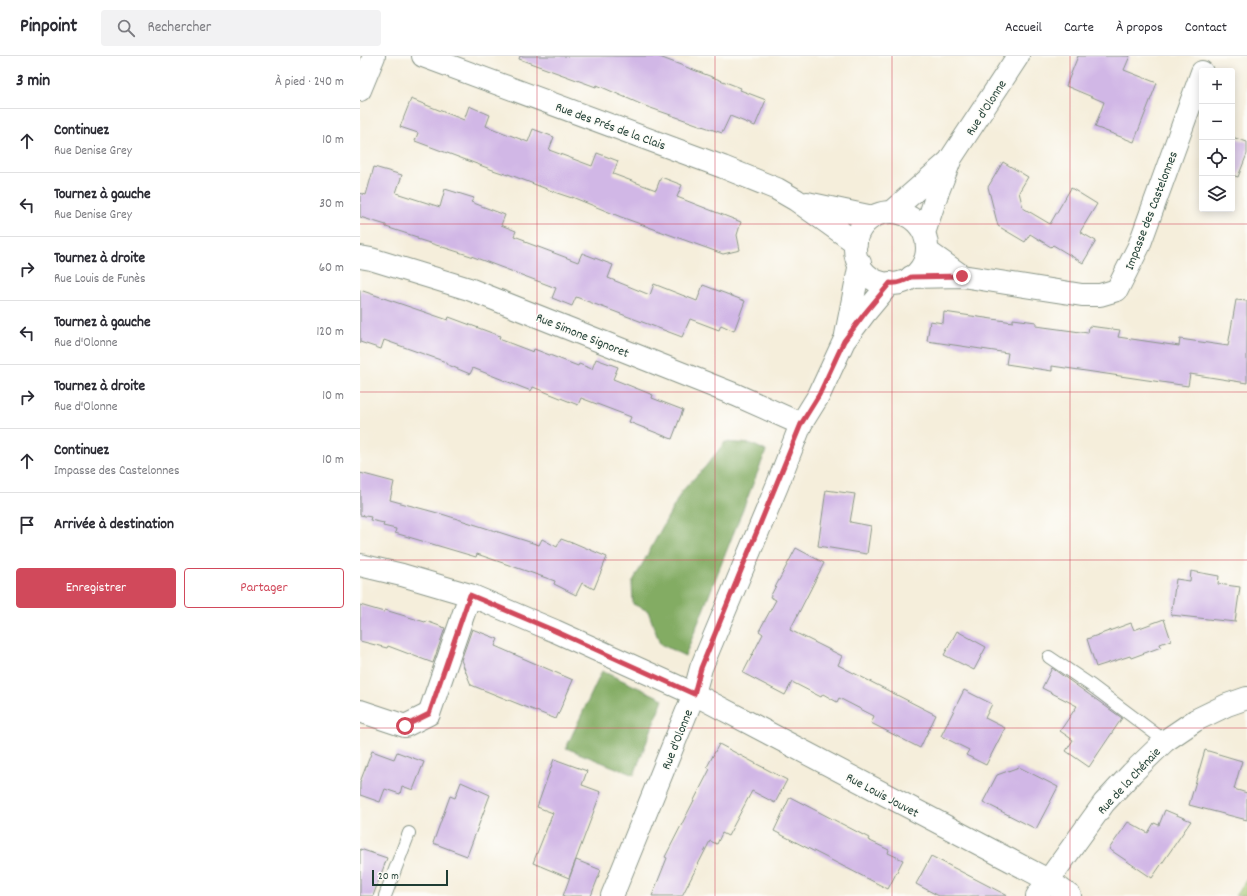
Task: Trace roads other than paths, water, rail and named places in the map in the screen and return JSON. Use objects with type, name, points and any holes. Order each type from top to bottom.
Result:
[{"type":"street","points":[[360,90],[374,56]]},
{"type":"street","name":"Rue des Prés de la Clais","points":[[423,56],[723,167],[777,189],[796,200],[858,253]]},
{"type":"street","name":"Rue d'Olonne","points":[[911,277],[917,273],[924,263],[925,242],[937,194],[951,158],[1018,56]]},
{"type":"street","name":"Impasse des Castelonnes","points":[[1203,68],[1208,56]]},
{"type":"street","name":"Impasse des Castelonnes","points":[[911,277],[962,276],[1082,295],[1100,296],[1117,290],[1139,246],[1199,79]]},
{"type":"street","name":"Rue d'Olonne","points":[[844,341],[858,253],[857,237],[862,227],[882,214],[951,158]]},
{"type":"street","name":"Rue des Prés de la Clais","points":[[796,200],[835,210],[882,214]]},
{"type":"street","points":[[882,214],[903,214],[913,219],[921,228],[925,242]]},
{"type":"street","name":"Impasse des Castelonnes","points":[[925,242],[962,276]]},
{"type":"street","points":[[858,253],[863,269],[871,277],[890,283],[901,282],[911,277]]},
{"type":"street","name":"Rue Simone Signoret","points":[[360,258],[371,259],[469,289],[736,395],[801,424]]},
{"type":"street","name":"Rue d'Olonne","points":[[612,896],[694,694],[701,668],[801,424],[819,395],[844,341],[890,283]]},
{"type":"street","name":"Rue Louis Jouvet","points":[[360,564],[470,595],[555,631],[694,694],[1043,888],[1070,896]]},
{"type":"street","points":[[360,711],[405,726],[429,714],[470,595]]},
{"type":"street","name":"Rue de la Chénaie","points":[[1043,888],[1104,803],[1165,741],[1196,720],[1226,704],[1247,698]]},
{"type":"lane","points":[[1049,658],[1092,686],[1165,741]]},
{"type":"lane","points":[[385,896],[409,833]]}]
